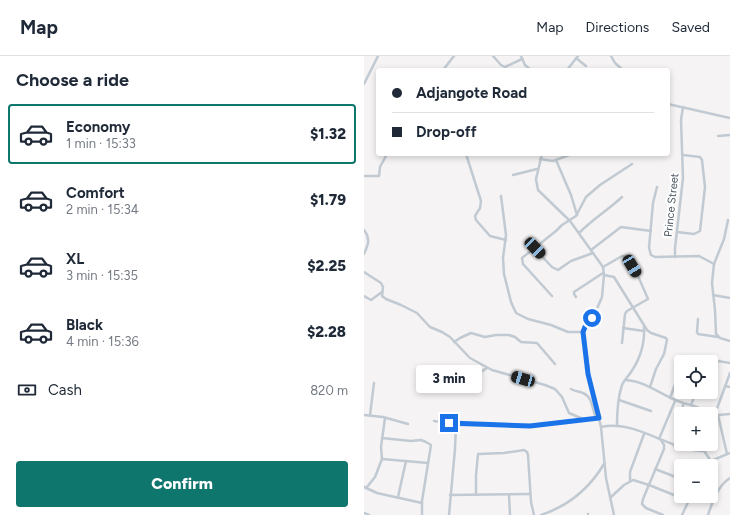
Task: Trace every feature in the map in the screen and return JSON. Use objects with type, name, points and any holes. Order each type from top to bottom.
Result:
[{"type":"street","points":[[364,84],[378,56]]},
{"type":"street","points":[[445,68],[454,56]]},
{"type":"street","points":[[494,56],[500,65],[505,67],[521,58],[528,68]]},
{"type":"street","points":[[611,56],[615,63],[621,68]]},
{"type":"street","points":[[569,68],[577,57],[586,66]]},
{"type":"street","points":[[670,104],[730,118]]},
{"type":"street","name":"Prince Street","points":[[675,257],[682,178],[683,155],[681,120],[683,107]]},
{"type":"street","points":[[718,136],[730,136]]},
{"type":"street","points":[[677,232],[694,234],[700,232],[705,187],[702,160],[700,157],[683,155]]},
{"type":"street","points":[[364,176],[379,176],[380,167],[386,156]]},
{"type":"street","points":[[467,156],[481,201],[480,208],[475,216],[476,220],[490,236],[506,240]]},
{"type":"street","points":[[541,156],[537,169],[536,179],[538,190],[570,220],[603,267],[604,274],[602,297],[583,332],[588,374],[597,418]]},
{"type":"street","points":[[540,159],[548,161],[567,156]]},
{"type":"street","points":[[556,160],[578,214]]},
{"type":"street","points":[[552,296],[521,262],[522,258],[562,225],[578,214],[588,195],[604,181],[632,164]]},
{"type":"street","points":[[513,175],[537,169]]},
{"type":"street","points":[[657,187],[653,203],[649,248],[651,255],[655,257],[699,256],[714,264]]},
{"type":"street","points":[[501,196],[506,240],[504,274],[511,302],[516,313],[528,319],[551,325],[568,332],[583,332]]},
{"type":"street","points":[[579,232],[591,221],[612,207],[622,197]]},
{"type":"street","points":[[718,337],[712,277],[714,264],[724,239],[728,220]]},
{"type":"street","points":[[591,250],[622,227],[651,232]]},
{"type":"street","points":[[364,230],[368,236],[369,242],[364,254]]},
{"type":"street","points":[[535,248],[552,267],[558,270],[571,261],[593,253]]},
{"type":"street","points":[[603,267],[622,256],[626,256],[638,276],[648,299],[634,306],[625,314],[622,343]]},
{"type":"street","points":[[364,272],[381,283],[383,287],[382,296],[416,313],[430,328],[442,332],[470,358],[487,368],[552,387],[562,397],[569,413],[583,419]]},
{"type":"street","points":[[576,297],[574,292],[604,274],[614,277],[634,306],[649,332],[666,338],[668,342],[650,387]]},
{"type":"street","points":[[364,296],[371,300],[382,292]]},
{"type":"street","points":[[713,295],[730,298]]},
{"type":"street","points":[[698,319],[698,333],[730,341]]},
{"type":"street","points":[[617,425],[622,386],[632,371],[642,349],[644,325]]},
{"type":"street","points":[[623,328],[644,331]]},
{"type":"street","points":[[644,335],[649,332]]},
{"type":"street","points":[[454,342],[471,333],[485,336],[509,335],[515,337],[521,342],[537,343],[555,364]]},
{"type":"street","points":[[718,361],[730,362]]},
{"type":"street","points":[[427,368],[422,372],[421,378],[429,386],[432,387],[443,384],[452,389],[471,374],[482,372],[487,368]]},
{"type":"street","points":[[718,410],[730,372]]},
{"type":"street","points":[[626,380],[632,380],[650,387],[675,401],[697,407]]},
{"type":"street","points":[[370,415],[374,383]]},
{"type":"street","points":[[725,386],[730,387]]},
{"type":"street","points":[[670,398],[674,387]]},
{"type":"street","points":[[571,389],[583,393],[588,397],[601,427],[604,464],[614,515]]},
{"type":"street","points":[[691,405],[693,399]]},
{"type":"street","points":[[619,400],[651,411]]},
{"type":"street","points":[[660,439],[675,401]]},
{"type":"street","points":[[718,414],[730,414]]},
{"type":"street","points":[[364,415],[385,418],[408,424]]},
{"type":"street","points":[[717,459],[729,453],[718,417]]},
{"type":"street","points":[[385,418],[381,447],[382,459],[375,477],[366,487],[377,493],[422,503]]},
{"type":"street","points":[[434,421],[456,424],[530,426],[597,418]]},
{"type":"street","points":[[449,515],[456,424]]},
{"type":"street","points":[[601,427],[617,425],[674,445]]},
{"type":"street","points":[[630,481],[630,472],[644,434]]},
{"type":"street","points":[[382,438],[410,441],[421,440],[430,443],[431,448],[422,503],[422,515]]},
{"type":"street","points":[[660,439],[663,443],[664,449],[643,499],[643,506],[663,515]]},
{"type":"street","points":[[664,449],[674,445]]},
{"type":"street","points":[[476,495],[478,454],[504,453],[524,450],[528,455],[530,494],[534,515]]},
{"type":"street","points":[[699,451],[705,452],[709,459]]},
{"type":"street","points":[[382,459],[428,464]]},
{"type":"street","points":[[398,497],[406,461]]},
{"type":"street","points":[[541,515],[558,508],[574,498],[590,484],[604,464]]},
{"type":"street","points":[[655,469],[674,476]]},
{"type":"street","points":[[708,515],[721,487],[730,478]]},
{"type":"street","points":[[610,498],[630,481],[637,480],[674,495]]},
{"type":"street","points":[[450,495],[530,494]]},
{"type":"street","points":[[509,495],[510,515]]},
{"type":"street","points":[[682,515],[688,503]]},
{"type":"street","points":[[364,513],[369,515]]},
{"type":"route","points":[[449,423],[460,425],[476,424],[530,426],[599,418],[588,374],[583,332],[592,318]]}]
